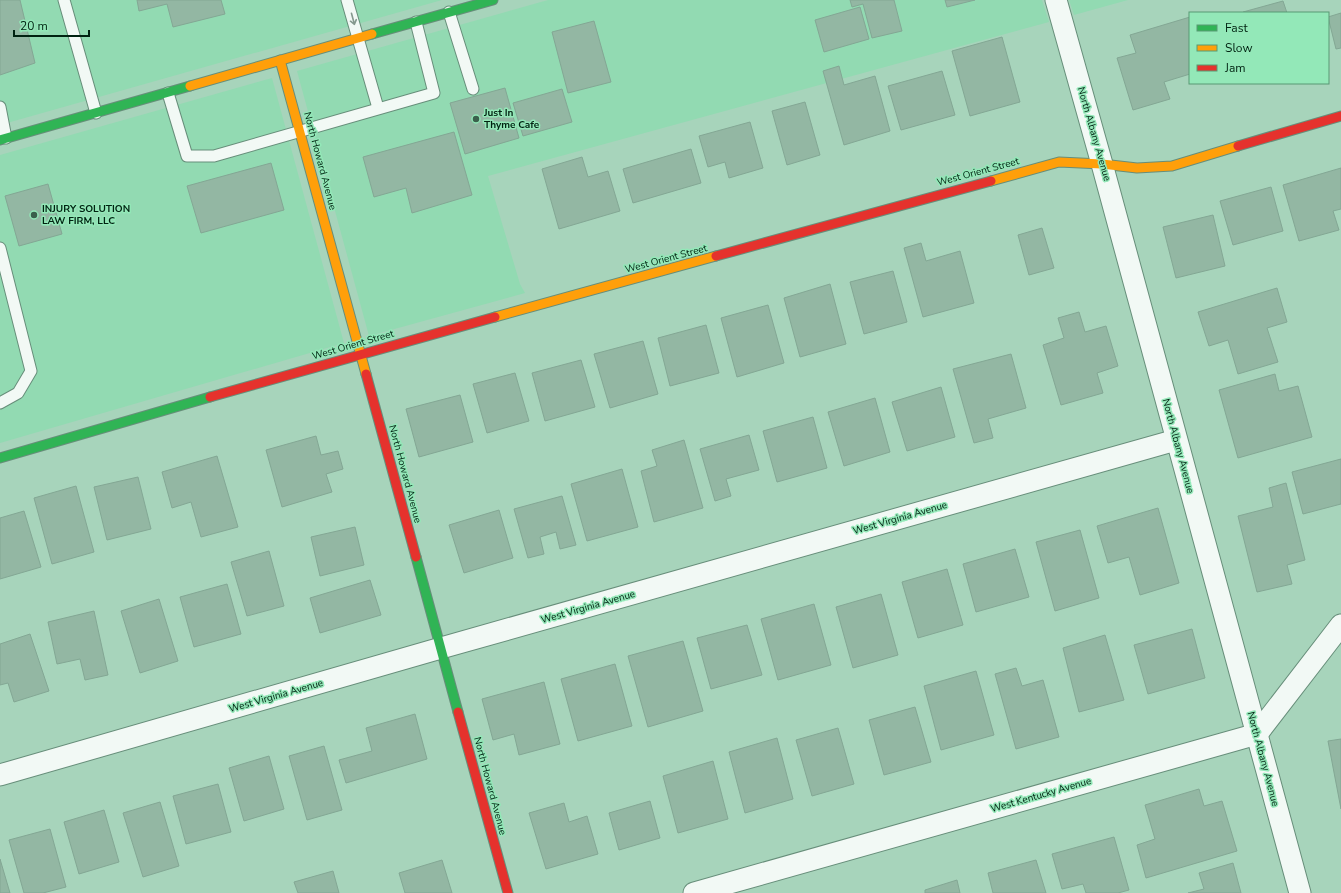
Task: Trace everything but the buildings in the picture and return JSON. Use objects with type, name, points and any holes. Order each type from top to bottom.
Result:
[{"type":"street","name":"North Albany Avenue","points":[[1056,0],[1300,893]]},
{"type":"street","points":[[3,139],[490,1]]},
{"type":"street","name":"North Howard Avenue","points":[[280,60],[301,131],[508,893]]},
{"type":"street","name":"West Orient Street","points":[[0,458],[361,354],[1059,162],[1102,164],[1137,168],[1172,166],[1341,116]]},
{"type":"street","name":"West Virginia Avenue","points":[[0,775],[441,648],[1176,440]]},
{"type":"street","points":[[1257,734],[1341,625]]},
{"type":"street","name":"West Kentucky Avenue","points":[[694,893],[1257,734]]},
{"type":"lane","points":[[64,0],[96,112]]},
{"type":"lane","points":[[347,0],[378,108]]},
{"type":"lane","points":[[449,12],[473,89]]},
{"type":"lane","points":[[168,93],[187,156],[214,156],[434,93],[416,22]]},
{"type":"lane","points":[[0,107],[3,139]]},
{"type":"lane","points":[[0,248],[31,371],[18,393],[0,402]]},
{"type":"shaded area","points":[[0,0],[442,0],[0,125]]},
{"type":"shaded area","points":[[548,0],[1042,0],[1049,22],[488,176],[520,284],[525,293],[369,336],[297,71]]},
{"type":"shaded area","points":[[1069,0],[1128,0],[1074,15]]},
{"type":"shaded area","points":[[272,78],[344,343],[0,443],[0,155]]},
{"type":"traffic: fast","points":[[372,34],[493,0]]},
{"type":"traffic: fast","points":[[0,140],[190,86]]},
{"type":"traffic: fast","points":[[0,458],[210,397]]},
{"type":"traffic: fast","points":[[416,557],[458,712]]},
{"type":"traffic: slow","points":[[190,86],[372,34]]},
{"type":"traffic: slow","points":[[280,60],[366,374]]},
{"type":"traffic: slow","points":[[991,181],[1059,162],[1102,164],[1137,168],[1172,166],[1238,146]]},
{"type":"traffic: slow","points":[[495,317],[716,256]]},
{"type":"traffic: jam","points":[[1238,146],[1341,116]]},
{"type":"traffic: jam","points":[[716,256],[991,181]]},
{"type":"traffic: jam","points":[[210,397],[495,317]]},
{"type":"traffic: jam","points":[[366,374],[416,557]]},
{"type":"traffic: jam","points":[[458,712],[508,893]]},
{"type":"place","name":"Just In Thyme Cafe","points":[[476,119]]},
{"type":"place","name":"INJURY SOLUTION LAW FIRM, LLC","points":[[34,215]]}]
